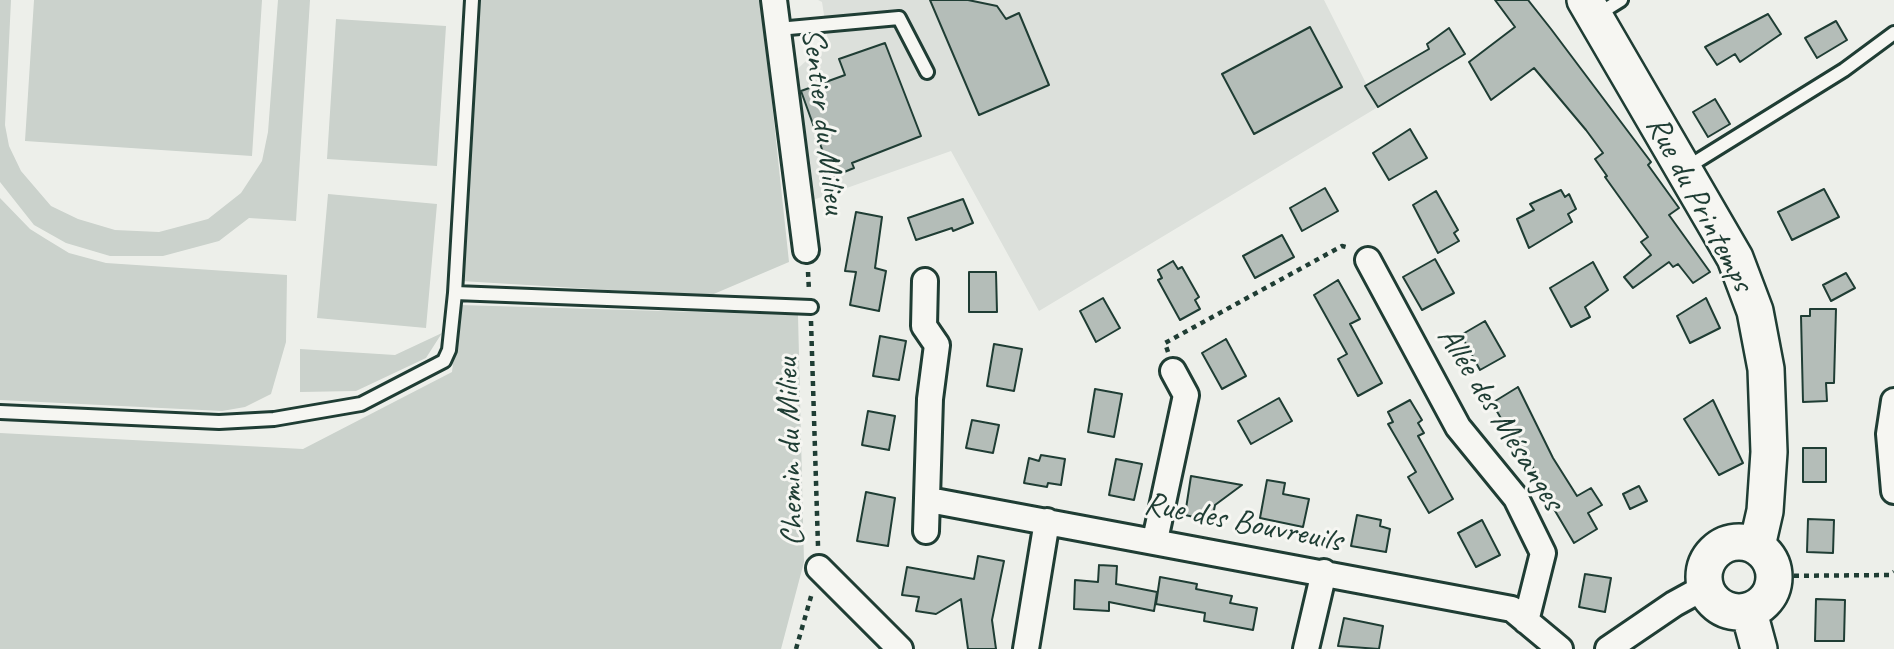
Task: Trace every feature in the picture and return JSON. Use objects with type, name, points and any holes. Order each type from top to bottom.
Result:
[{"type":"main road","name":"Rue du Printemps","points":[[1600,5],[1683,170],[1735,258],[1755,311],[1767,382],[1769,480],[1756,546]]},
{"type":"main road","points":[[1733,542],[1756,546],[1767,555],[1774,576],[1770,595],[1762,605],[1749,612],[1722,608],[1705,587],[1704,573],[1708,560],[1717,550],[1733,542]]},
{"type":"main road","points":[[1749,612],[1759,649]]},
{"type":"street","name":"Sentier du Milieu","points":[[774,0],[806,250]]},
{"type":"street","name":"Allée des Mésanges","points":[[1368,260],[1458,427],[1516,498],[1543,554],[1526,621]]},
{"type":"street","points":[[925,281],[924,326],[937,345],[930,400],[926,531]]},
{"type":"street","points":[[1155,540],[1186,395],[1173,371]]},
{"type":"street","points":[[1894,401],[1889,433],[1894,491]]},
{"type":"street","name":"Rue des Bouvreuils","points":[[929,500],[1513,608],[1560,649]]},
{"type":"street","points":[[1026,649],[1047,521]]},
{"type":"street","points":[[819,568],[900,649]]},
{"type":"street","points":[[1306,649],[1324,572]]},
{"type":"street","points":[[1608,649],[1674,604],[1705,587]]},
{"type":"lane","points":[[0,412],[219,422],[274,419],[361,404],[444,362],[449,350],[455,293],[471,0]]},
{"type":"lane","points":[[778,29],[899,18],[927,72]]},
{"type":"lane","points":[[1683,170],[1844,70],[1894,33]]},
{"type":"lane","points":[[455,293],[811,307]]},
{"type":"path","points":[[1173,371],[1165,343],[1342,246],[1354,248],[1368,260]]},
{"type":"path","name":"Chemin du Milieu","points":[[796,649],[819,568],[811,307],[806,250]]},
{"type":"path","points":[[1774,576],[1889,575],[1894,572]]},
{"type":"shaded area","points":[[0,0],[11,0],[5,125],[9,146],[21,171],[51,206],[78,219],[115,230],[159,232],[208,219],[241,193],[262,161],[268,132],[278,0],[310,0],[296,221],[249,218],[219,241],[163,256],[110,256],[66,243],[34,225],[0,182]]},
{"type":"shaded area","points":[[34,0],[262,0],[252,156],[25,141]]},
{"type":"shaded area","points":[[478,0],[761,0],[789,262],[709,296],[461,281]]},
{"type":"shaded area","points":[[818,0],[1324,0],[1378,107],[1039,311],[951,151],[813,200],[794,72],[828,41],[822,2]]},
{"type":"shaded area","points":[[336,19],[446,26],[437,166],[327,159]]},
{"type":"shaded area","points":[[328,194],[437,204],[426,328],[317,318]]},
{"type":"shaded area","points":[[0,198],[30,229],[46,239],[69,253],[106,263],[287,275],[286,342],[271,394],[245,407],[222,411],[0,400]]},
{"type":"shaded area","points":[[460,305],[798,315],[804,562],[781,649],[0,649],[0,433],[303,449],[452,372]]},
{"type":"shaded area","points":[[442,333],[426,358],[356,391],[300,392],[300,349],[395,355]]},
{"type":"building","points":[[930,0],[968,0],[997,6],[1006,19],[1019,13],[1049,85],[979,115]]},
{"type":"building","points":[[1495,0],[1528,0],[1551,29],[1651,162],[1648,165],[1679,208],[1669,215],[1710,272],[1693,283],[1678,264],[1673,267],[1669,262],[1633,288],[1624,277],[1651,255],[1641,242],[1648,237],[1595,159],[1603,153],[1534,68],[1491,100],[1469,62],[1515,27]]},
{"type":"building","points":[[1768,14],[1781,34],[1740,62],[1735,54],[1717,65],[1705,47]]},
{"type":"building","points":[[1836,21],[1847,40],[1817,58],[1805,38]]},
{"type":"building","points":[[1310,27],[1342,87],[1254,134],[1222,74]]},
{"type":"building","points":[[1449,28],[1465,54],[1378,107],[1365,86],[1429,49],[1427,44]]},
{"type":"building","points":[[885,43],[921,136],[852,163],[854,168],[832,177],[801,91],[845,75],[839,59]]},
{"type":"building","points":[[1715,99],[1730,124],[1708,137],[1693,112]]},
{"type":"building","points":[[1410,129],[1427,158],[1389,180],[1373,153]]},
{"type":"building","points":[[1325,188],[1338,211],[1302,231],[1290,208]]},
{"type":"building","points":[[1824,189],[1839,217],[1792,240],[1778,212]]},
{"type":"building","points":[[1561,190],[1565,197],[1569,194],[1576,209],[1568,214],[1572,222],[1529,248],[1517,219],[1534,210],[1530,204]]},
{"type":"building","points":[[1436,191],[1458,230],[1454,233],[1459,241],[1438,253],[1413,205]]},
{"type":"building","points":[[963,199],[973,223],[916,240],[908,218]]},
{"type":"building","points":[[856,212],[882,217],[875,268],[886,271],[879,311],[850,305],[856,272],[845,271]]},
{"type":"building","points":[[1282,235],[1294,257],[1255,278],[1243,256]]},
{"type":"building","points":[[1435,259],[1454,293],[1422,310],[1403,277]]},
{"type":"building","points":[[1173,261],[1178,269],[1182,267],[1199,297],[1195,300],[1200,309],[1180,320],[1158,280],[1162,278],[1158,270]]},
{"type":"building","points":[[1593,262],[1608,290],[1585,307],[1590,317],[1571,327],[1550,288]]},
{"type":"building","points":[[969,272],[996,272],[997,312],[969,312]]},
{"type":"building","points":[[1846,273],[1855,288],[1831,301],[1823,285]]},
{"type":"building","points":[[1338,280],[1360,319],[1350,324],[1382,383],[1358,396],[1338,359],[1347,354],[1314,295]]},
{"type":"building","points":[[1103,298],[1120,328],[1096,342],[1080,311]]},
{"type":"building","points":[[1706,298],[1720,328],[1690,343],[1677,316]]},
{"type":"building","points":[[1810,309],[1836,309],[1834,383],[1826,383],[1827,401],[1803,402],[1801,316],[1810,316]]},
{"type":"building","points":[[1485,321],[1505,356],[1480,370],[1461,335]]},
{"type":"building","points":[[880,336],[906,341],[899,380],[873,376]]},
{"type":"building","points":[[1226,339],[1246,376],[1222,389],[1202,353]]},
{"type":"building","points":[[994,344],[1022,349],[1014,391],[987,386]]},
{"type":"building","points":[[1518,387],[1553,458],[1577,496],[1591,488],[1602,505],[1588,513],[1597,529],[1574,543],[1531,470],[1534,469],[1512,431],[1509,432],[1492,403]]},
{"type":"building","points":[[1095,389],[1122,394],[1114,437],[1088,432]]},
{"type":"building","points":[[1279,398],[1292,421],[1251,444],[1238,421]]},
{"type":"building","points":[[1410,400],[1422,420],[1418,423],[1424,433],[1418,436],[1453,499],[1429,513],[1408,477],[1416,472],[1388,424],[1393,422],[1388,412]]},
{"type":"building","points":[[1713,400],[1743,463],[1719,475],[1684,419]]},
{"type":"building","points":[[868,411],[895,416],[889,450],[862,445]]},
{"type":"building","points":[[972,420],[999,425],[993,453],[966,448]]},
{"type":"building","points":[[1803,448],[1826,448],[1826,482],[1803,482]]},
{"type":"building","points":[[1041,455],[1065,459],[1061,485],[1048,483],[1047,487],[1024,483],[1029,458],[1039,461]]},
{"type":"building","points":[[1116,459],[1142,464],[1134,500],[1109,495]]},
{"type":"building","points":[[1191,476],[1242,485],[1215,505],[1212,521],[1185,515]]},
{"type":"building","points":[[1267,480],[1285,483],[1283,494],[1309,499],[1303,527],[1260,518]]},
{"type":"building","points":[[1639,486],[1647,501],[1630,509],[1623,494]]},
{"type":"building","points":[[866,492],[895,498],[888,546],[857,541]]},
{"type":"building","points":[[1357,515],[1381,520],[1380,526],[1390,529],[1386,552],[1351,546]]},
{"type":"building","points":[[1808,519],[1834,520],[1833,553],[1807,552]]},
{"type":"building","points":[[1482,520],[1500,555],[1476,567],[1458,533]]},
{"type":"building","points":[[978,556],[1004,561],[992,620],[996,649],[968,649],[961,599],[936,614],[916,611],[919,597],[902,595],[907,567],[974,579]]},
{"type":"building","points":[[1099,565],[1117,566],[1116,584],[1157,592],[1154,611],[1109,602],[1109,611],[1074,609],[1075,580],[1098,582]]},
{"type":"building","points":[[1585,574],[1611,578],[1605,612],[1579,607]]},
{"type":"building","points":[[1160,577],[1197,584],[1196,589],[1232,596],[1230,603],[1257,608],[1253,630],[1204,621],[1205,613],[1156,604]]},
{"type":"building","points":[[1816,599],[1845,600],[1844,641],[1815,641]]},
{"type":"building","points":[[1344,618],[1383,626],[1379,649],[1338,646]]}]
